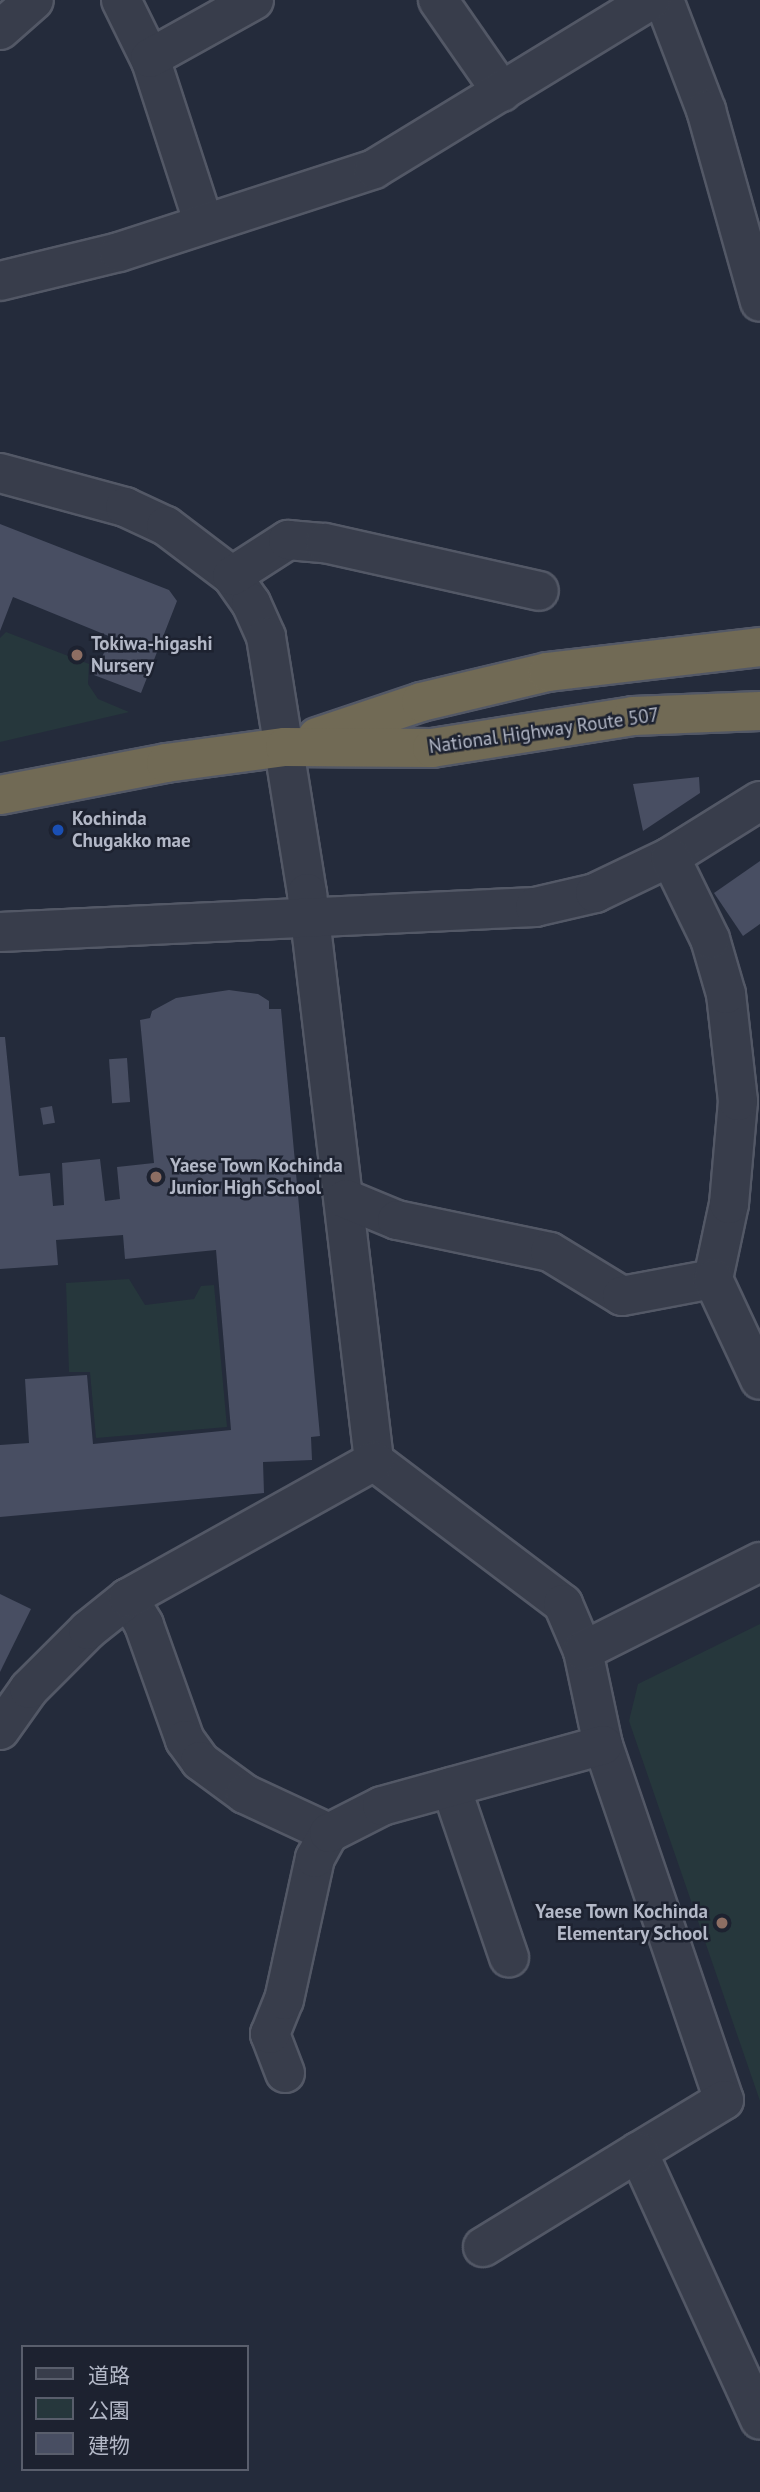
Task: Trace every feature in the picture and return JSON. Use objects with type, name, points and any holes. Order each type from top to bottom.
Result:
[{"type":"highway","name":"National Highway Route 507","points":[[285,747],[421,702],[548,672],[760,647]]},
{"type":"highway","name":"National Highway Route 507","points":[[0,795],[188,759],[285,747],[432,748],[633,716],[760,711]]},
{"type":"street","points":[[0,30],[34,0]]},
{"type":"street","points":[[121,0],[150,58],[204,224]]},
{"type":"street","points":[[150,58],[254,0]]},
{"type":"street","points":[[438,0],[502,92]]},
{"type":"street","points":[[0,281],[119,252],[374,169],[651,0]]},
{"type":"street","points":[[664,0],[706,110],[760,302]]},
{"type":"street","points":[[0,473],[125,507],[195,544],[232,576],[251,603],[266,637],[310,920],[346,1199],[374,1461],[563,1604],[583,1651],[603,1745],[724,2101],[483,2247]]},
{"type":"street","points":[[232,576],[288,540],[325,543],[539,591]]},
{"type":"street","points":[[0,932],[310,920],[535,907],[595,893],[670,857],[760,801]]},
{"type":"street","points":[[670,857],[710,939],[726,994],[738,1101],[729,1204],[713,1279],[760,1380]]},
{"type":"street","points":[[346,1199],[397,1220],[550,1252],[622,1296],[713,1279]]},
{"type":"street","points":[[0,1730],[29,1689],[88,1630],[128,1598],[374,1461]]},
{"type":"street","points":[[583,1651],[760,1562]]},
{"type":"street","points":[[128,1598],[144,1625],[186,1740],[200,1761],[245,1794],[329,1833]]},
{"type":"street","points":[[285,2073],[270,2034],[284,2000],[315,1858],[329,1833],[382,1806],[603,1745]]},
{"type":"street","points":[[451,1787],[509,1957]]},
{"type":"street","points":[[638,2152],[748,2369],[760,2420]]},
{"type":"green space","points":[[6,632],[89,664],[88,684],[98,699],[129,712],[0,742],[0,638]]},
{"type":"green space","points":[[129,1279],[145,1305],[194,1299],[201,1286],[214,1285],[227,1427],[96,1438],[90,1372],[69,1372],[66,1283]]},
{"type":"green space","name":"Yaese Town Kochinda Elementary School","points":[[760,1624],[760,2101],[629,1721],[638,1684]]},
{"type":"building","points":[[0,524],[169,590],[177,601],[141,693],[94,675],[111,637],[13,597],[0,631]]},
{"type":"building","points":[[699,777],[700,793],[643,831],[633,784]]},
{"type":"building","points":[[760,861],[760,924],[743,936],[714,893]]},
{"type":"building","points":[[229,990],[258,994],[269,1001],[269,1009],[281,1009],[320,1436],[311,1437],[312,1460],[263,1462],[264,1493],[0,1517],[0,1445],[29,1443],[25,1379],[87,1375],[93,1444],[231,1430],[216,1250],[125,1259],[123,1235],[56,1240],[58,1265],[0,1269],[0,1037],[5,1037],[19,1176],[50,1173],[53,1206],[64,1205],[62,1163],[100,1159],[105,1201],[120,1199],[117,1167],[154,1163],[140,1020],[150,1018],[152,1011],[176,998]]},
{"type":"building","points":[[127,1058],[130,1102],[112,1103],[109,1059]]},
{"type":"building","points":[[52,1106],[55,1123],[43,1125],[40,1108]]},
{"type":"building","points":[[0,1594],[31,1609],[0,1672]]},
{"type":"place","name":"Tokiwa-higashi Nursery","points":[[77,655]]},
{"type":"place","name":"Kochinda Chugakko mae","points":[[58,830]]},
{"type":"place","name":"Yaese Town Kochinda Junior High School","points":[[156,1177]]},
{"type":"place","name":"Yaese Town Kochinda Elementary School","points":[[722,1923]]}]
